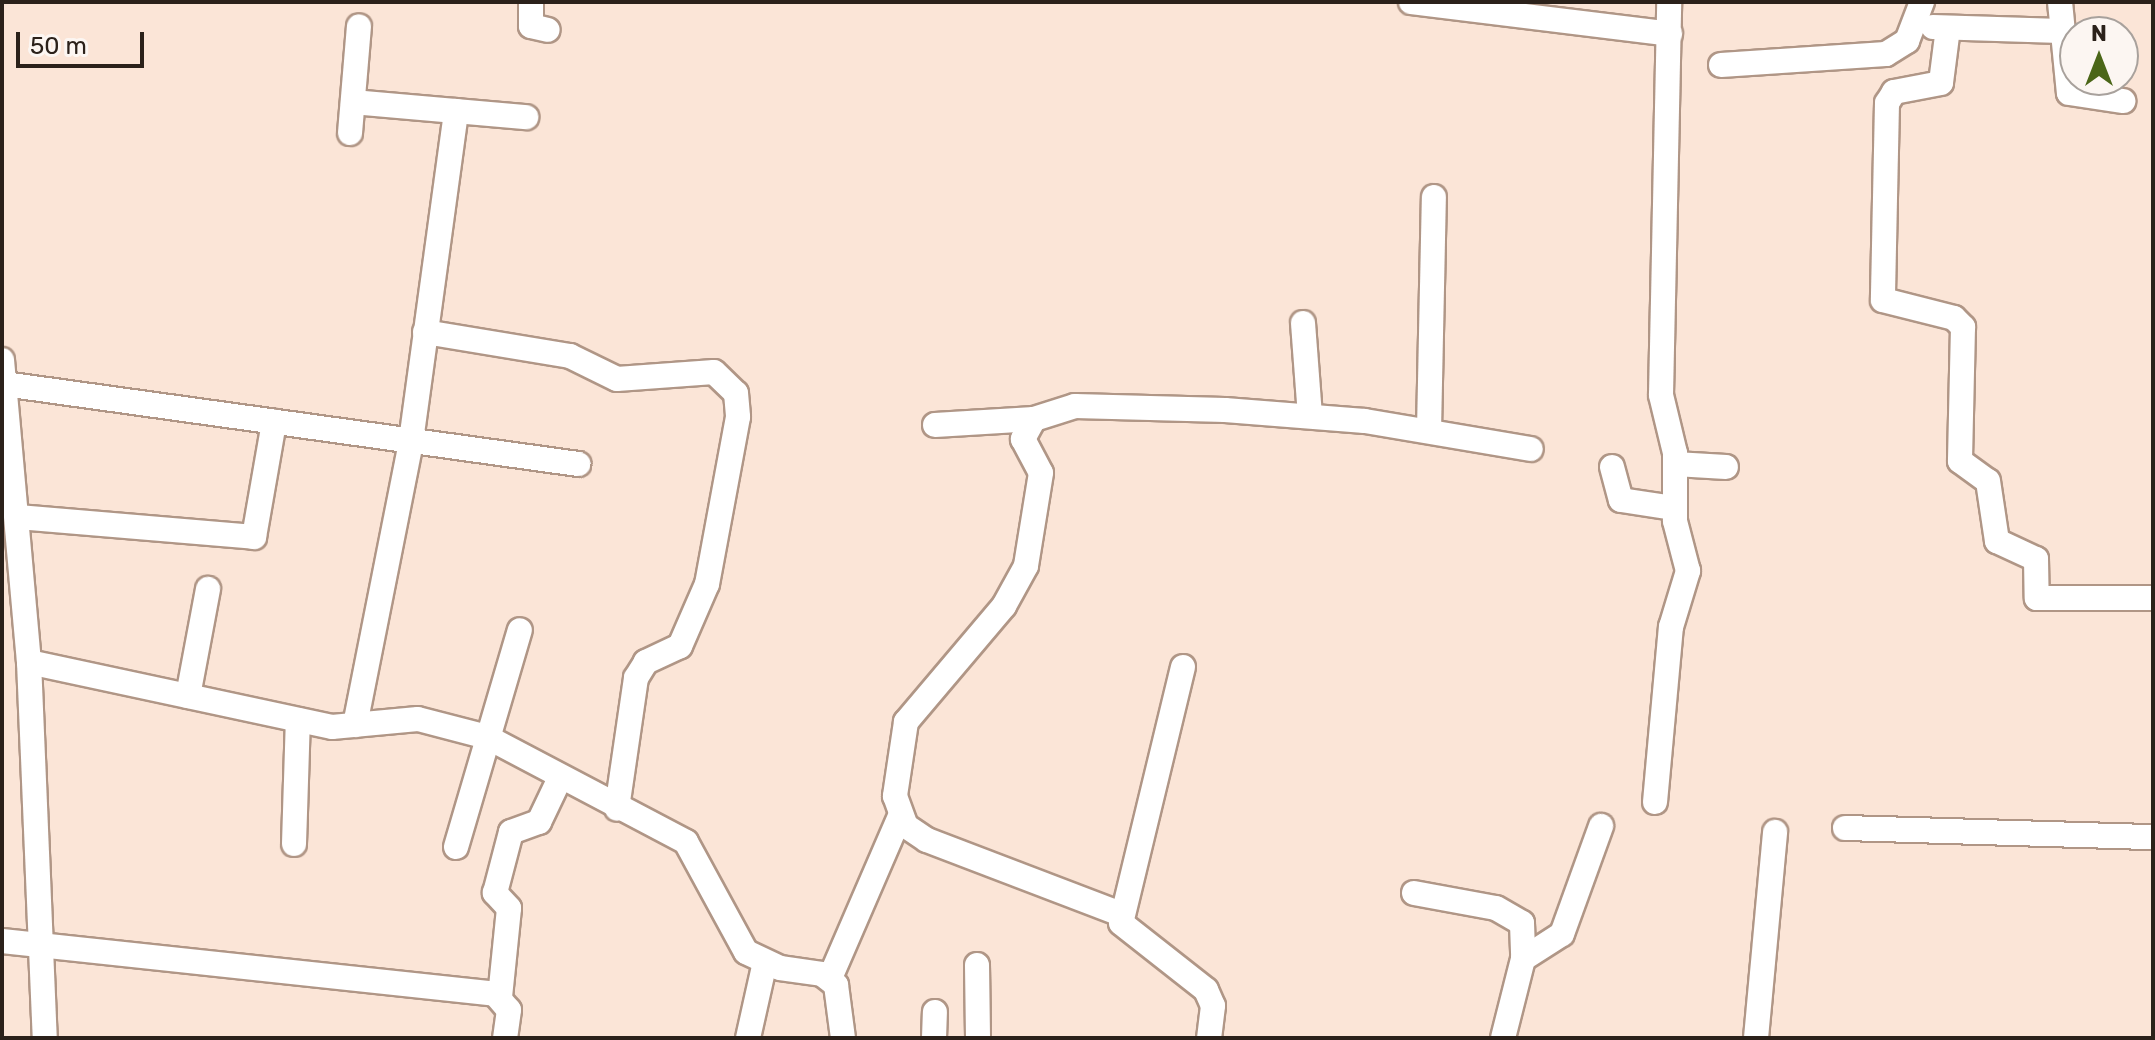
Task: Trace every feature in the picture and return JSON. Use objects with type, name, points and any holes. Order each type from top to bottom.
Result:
[{"type":"street","points":[[531,2],[531,26],[548,30]]},
{"type":"street","points":[[1411,2],[1670,34]]},
{"type":"street","points":[[1655,802],[1671,627],[1688,571],[1674,508],[1675,464],[1661,395],[1669,2]]},
{"type":"street","points":[[1721,65],[1886,54],[1915,26],[1922,2]]},
{"type":"street","points":[[350,133],[359,26]]},
{"type":"street","points":[[1915,26],[2059,31]]},
{"type":"street","points":[[1948,28],[1941,83],[1894,92],[1887,103],[1883,300],[1960,322],[1960,461],[1988,481],[1997,541],[2036,559],[2037,598],[2153,598]]},
{"type":"street","points":[[2089,96],[2123,101]]},
{"type":"street","points":[[353,102],[526,117]]},
{"type":"street","points":[[355,725],[411,441],[456,111]]},
{"type":"street","points":[[1429,430],[1434,197]]},
{"type":"street","points":[[1303,323],[1310,416]]},
{"type":"street","points":[[425,332],[570,356],[617,379],[714,372],[736,393],[738,417],[707,584],[680,646],[646,662],[636,678],[617,809]]},
{"type":"street","points":[[45,1038],[29,662],[18,517],[8,487],[3,372],[274,422],[578,464]]},
{"type":"street","points":[[935,425],[1034,419],[1075,406],[1310,416],[1429,430],[1531,449]]},
{"type":"street","points":[[843,1038],[830,978],[900,816],[898,747],[906,722],[1004,606],[1026,566],[1041,473],[1023,439],[1034,419]]},
{"type":"street","points":[[18,517],[254,537],[274,422]]},
{"type":"street","points":[[1675,464],[1726,467]]},
{"type":"street","points":[[1612,467],[1621,500],[1674,508]]},
{"type":"street","points":[[188,696],[208,589]]},
{"type":"street","points":[[456,847],[520,630]]},
{"type":"street","points":[[29,662],[298,720],[355,725],[418,719],[487,737],[617,809],[686,842],[746,952],[765,962],[830,978]]},
{"type":"street","points":[[1183,667],[1121,914],[1127,930],[1206,990],[1213,1006],[1209,1038]]},
{"type":"street","points":[[294,844],[298,720]]},
{"type":"street","points":[[505,1038],[509,1010],[500,997],[509,908],[495,893],[511,832],[539,822],[560,778]]},
{"type":"street","points":[[900,816],[927,840],[1121,914]]},
{"type":"street","points":[[1523,959],[1562,934],[1601,826]]},
{"type":"street","points":[[1845,828],[2153,837]]},
{"type":"street","points":[[1756,1038],[1775,832]]},
{"type":"street","points":[[1414,893],[1510,912],[1522,923],[1523,959],[1503,1038]]},
{"type":"street","points":[[2,941],[500,997]]},
{"type":"street","points":[[748,1038],[765,962]]},
{"type":"street","points":[[977,965],[978,1038]]},
{"type":"street","points":[[934,1038],[935,1012]]}]
